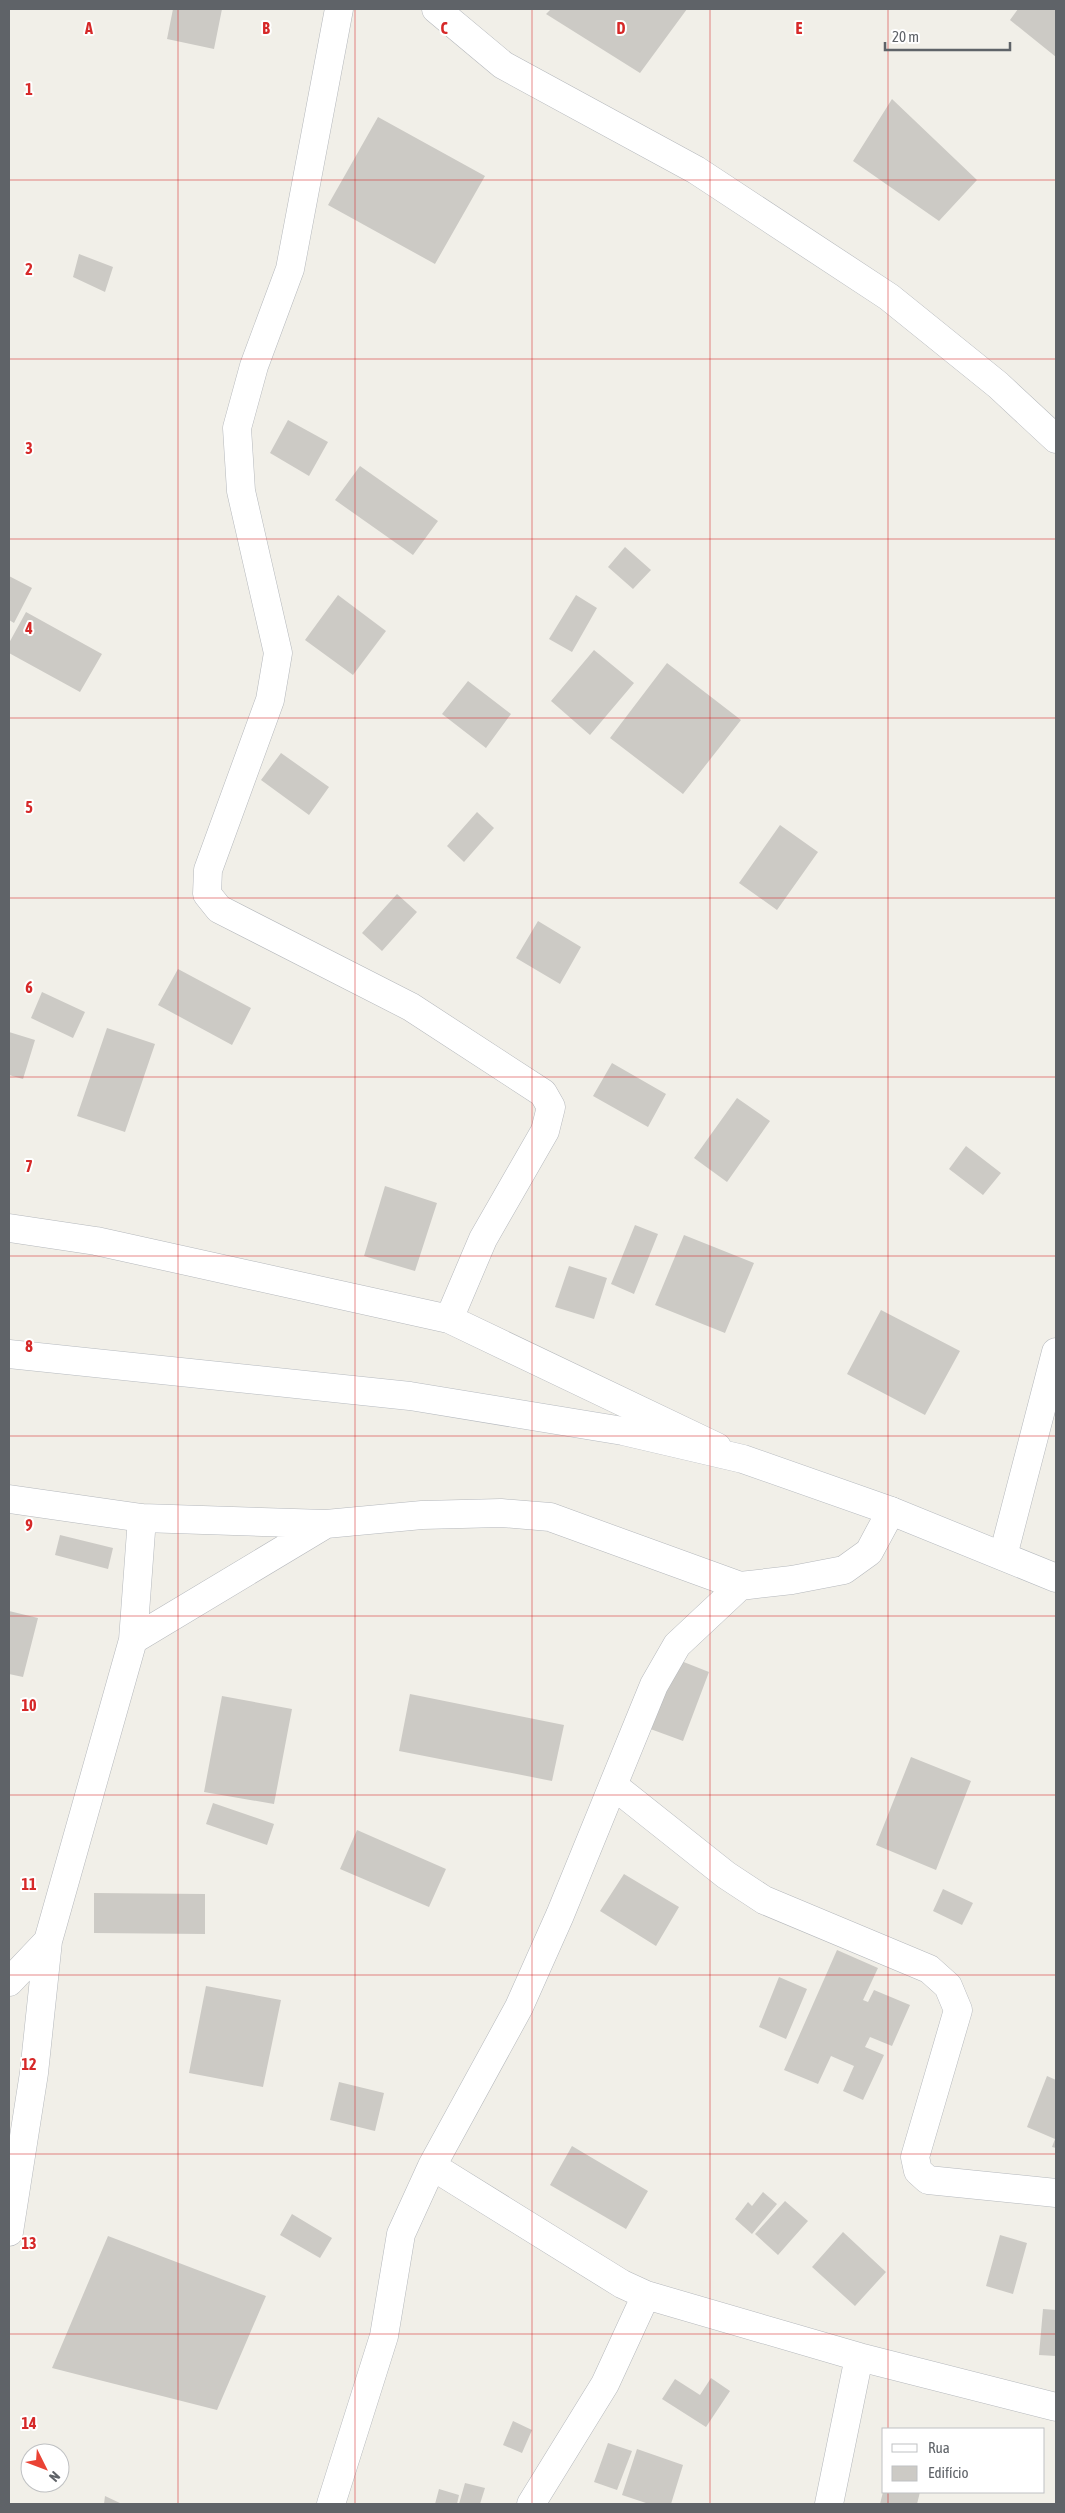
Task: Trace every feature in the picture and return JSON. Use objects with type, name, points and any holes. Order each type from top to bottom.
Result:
[{"type":"street","points":[[339,9],[290,269],[254,366],[237,428],[241,491],[278,653],[270,700],[208,870],[207,894],[220,909],[411,1007],[543,1093],[551,1107],[545,1130],[483,1239],[449,1319]]},
{"type":"street","points":[[436,9],[503,65],[696,170],[889,297],[998,385],[1056,439]]},
{"type":"street","points":[[9,1228],[96,1241],[449,1319],[743,1459],[891,1511],[1056,1578]]},
{"type":"street","points":[[1002,1556],[1056,1352]]},
{"type":"street","points":[[9,1354],[410,1396],[623,1431],[743,1459]]},
{"type":"street","points":[[9,1499],[142,1518],[326,1524],[422,1515],[481,1513],[550,1517],[740,1586],[792,1580],[844,1570],[869,1552],[891,1511]]},
{"type":"street","points":[[9,2232],[34,2073],[48,1941],[133,1640],[142,1518]]},
{"type":"street","points":[[133,1640],[326,1524]]},
{"type":"street","points":[[331,2504],[384,2336],[402,2234],[432,2166],[519,2007],[614,1786],[654,1685],[677,1645],[740,1586]]},
{"type":"street","points":[[614,1786],[726,1876],[764,1900],[929,1969],[948,1986],[958,2010],[915,2157],[918,2171],[928,2180],[1056,2193]]},
{"type":"street","points":[[9,1982],[48,1941]]},
{"type":"street","points":[[432,2166],[622,2284],[646,2295],[859,2357],[1056,2407]]},
{"type":"street","points":[[531,2504],[605,2384],[646,2295]]},
{"type":"street","points":[[829,2504],[859,2357]]},
{"type":"building","points":[[173,9],[222,9],[214,49],[167,39]]},
{"type":"building","points":[[551,9],[687,9],[640,73],[546,14]]},
{"type":"building","points":[[1018,9],[1056,9],[1056,57],[1010,20]]},
{"type":"building","points":[[892,99],[977,180],[939,221],[853,161]]},
{"type":"building","points":[[378,117],[485,176],[435,264],[328,205]]},
{"type":"building","points":[[79,254],[113,267],[105,292],[73,277]]},
{"type":"building","points":[[288,420],[328,442],[309,476],[270,453]]},
{"type":"building","points":[[360,466],[438,521],[413,555],[335,500]]},
{"type":"building","points":[[625,547],[651,570],[633,589],[608,567]]},
{"type":"building","points":[[9,576],[32,588],[14,623],[9,620]]},
{"type":"building","points":[[338,595],[386,631],[353,675],[305,640]]},
{"type":"building","points":[[576,595],[597,608],[572,652],[549,639]]},
{"type":"building","points":[[26,612],[102,654],[80,692],[9,653],[9,643]]},
{"type":"building","points":[[594,650],[634,683],[590,735],[551,701]]},
{"type":"building","points":[[667,663],[741,720],[683,794],[610,738]]},
{"type":"building","points":[[468,681],[511,714],[486,748],[442,714]]},
{"type":"building","points":[[281,753],[329,787],[309,815],[261,780]]},
{"type":"building","points":[[477,812],[494,828],[464,862],[447,846]]},
{"type":"building","points":[[780,825],[818,852],[777,910],[739,883]]},
{"type":"building","points":[[397,894],[417,912],[382,951],[362,933]]},
{"type":"building","points":[[538,921],[581,947],[560,984],[516,958]]},
{"type":"building","points":[[178,969],[251,1008],[232,1045],[158,1005]]},
{"type":"building","points":[[42,992],[85,1012],[73,1038],[31,1018]]},
{"type":"building","points":[[107,1028],[155,1044],[125,1132],[77,1116]]},
{"type":"building","points":[[9,1032],[35,1040],[23,1079],[9,1075]]},
{"type":"building","points":[[612,1063],[666,1094],[648,1127],[593,1096]]},
{"type":"building","points":[[737,1098],[770,1121],[727,1182],[694,1158]]},
{"type":"building","points":[[966,1146],[1001,1173],[983,1195],[949,1169]]},
{"type":"building","points":[[385,1186],[437,1203],[415,1271],[364,1256]]},
{"type":"building","points":[[635,1225],[658,1234],[634,1294],[611,1284]]},
{"type":"building","points":[[684,1235],[754,1263],[725,1333],[655,1305]]},
{"type":"building","points":[[569,1266],[607,1278],[594,1319],[555,1307]]},
{"type":"building","points":[[881,1310],[960,1351],[925,1415],[847,1374]]},
{"type":"building","points":[[60,1535],[113,1548],[108,1569],[55,1555]]},
{"type":"building","points":[[9,1611],[38,1618],[23,1677],[9,1674]]},
{"type":"building","points":[[671,1657],[709,1672],[683,1741],[645,1727]]},
{"type":"building","points":[[410,1694],[564,1725],[552,1781],[399,1751]]},
{"type":"building","points":[[222,1696],[292,1709],[274,1804],[204,1792]]},
{"type":"building","points":[[911,1757],[971,1781],[936,1870],[876,1845]]},
{"type":"building","points":[[213,1803],[274,1824],[267,1845],[206,1824]]},
{"type":"building","points":[[357,1830],[446,1869],[429,1907],[340,1869]]},
{"type":"building","points":[[624,1874],[679,1907],[656,1946],[600,1911]]},
{"type":"building","points":[[943,1889],[973,1903],[962,1925],[933,1911]]},
{"type":"building","points":[[94,1893],[205,1894],[205,1934],[94,1933]]},
{"type":"building","points":[[837,1950],[878,1968],[863,2000],[868,2002],[874,1990],[910,2005],[892,2046],[870,2037],[865,2047],[884,2055],[863,2100],[843,2091],[854,2066],[831,2056],[818,2084],[784,2070]]},
{"type":"building","points":[[779,1977],[807,1989],[786,2039],[759,2027]]},
{"type":"building","points":[[206,1986],[281,2000],[263,2087],[189,2073]]},
{"type":"building","points":[[1047,2076],[1056,2080],[1056,2148],[1052,2147],[1055,2139],[1027,2127]]},
{"type":"building","points":[[339,2082],[384,2093],[375,2131],[330,2120]]},
{"type":"building","points":[[572,2146],[648,2191],[626,2229],[550,2185]]},
{"type":"building","points":[[763,2192],[777,2204],[752,2234],[735,2219],[748,2202],[752,2206]]},
{"type":"building","points":[[785,2201],[808,2221],[778,2255],[755,2234]]},
{"type":"building","points":[[292,2214],[332,2238],[320,2258],[280,2235]]},
{"type":"building","points":[[843,2232],[886,2272],[855,2306],[812,2267]]},
{"type":"building","points":[[1000,2235],[1027,2243],[1013,2294],[986,2286]]},
{"type":"building","points":[[108,2236],[266,2296],[217,2410],[52,2368]]},
{"type":"building","points":[[1043,2309],[1056,2310],[1056,2356],[1039,2355]]},
{"type":"building","points":[[711,2378],[730,2391],[706,2427],[662,2399],[675,2379],[700,2395]]},
{"type":"building","points":[[513,2421],[532,2430],[522,2453],[503,2445]]},
{"type":"building","points":[[608,2443],[632,2451],[617,2490],[594,2482]]},
{"type":"building","points":[[637,2449],[683,2465],[671,2504],[649,2504],[622,2495]]},
{"type":"building","points":[[465,2483],[485,2488],[480,2504],[459,2504]]},
{"type":"building","points":[[439,2489],[459,2495],[457,2504],[435,2504]]},
{"type":"building","points":[[883,2493],[920,2493],[917,2504],[880,2504]]},
{"type":"building","points":[[105,2496],[122,2504],[104,2504]]}]
